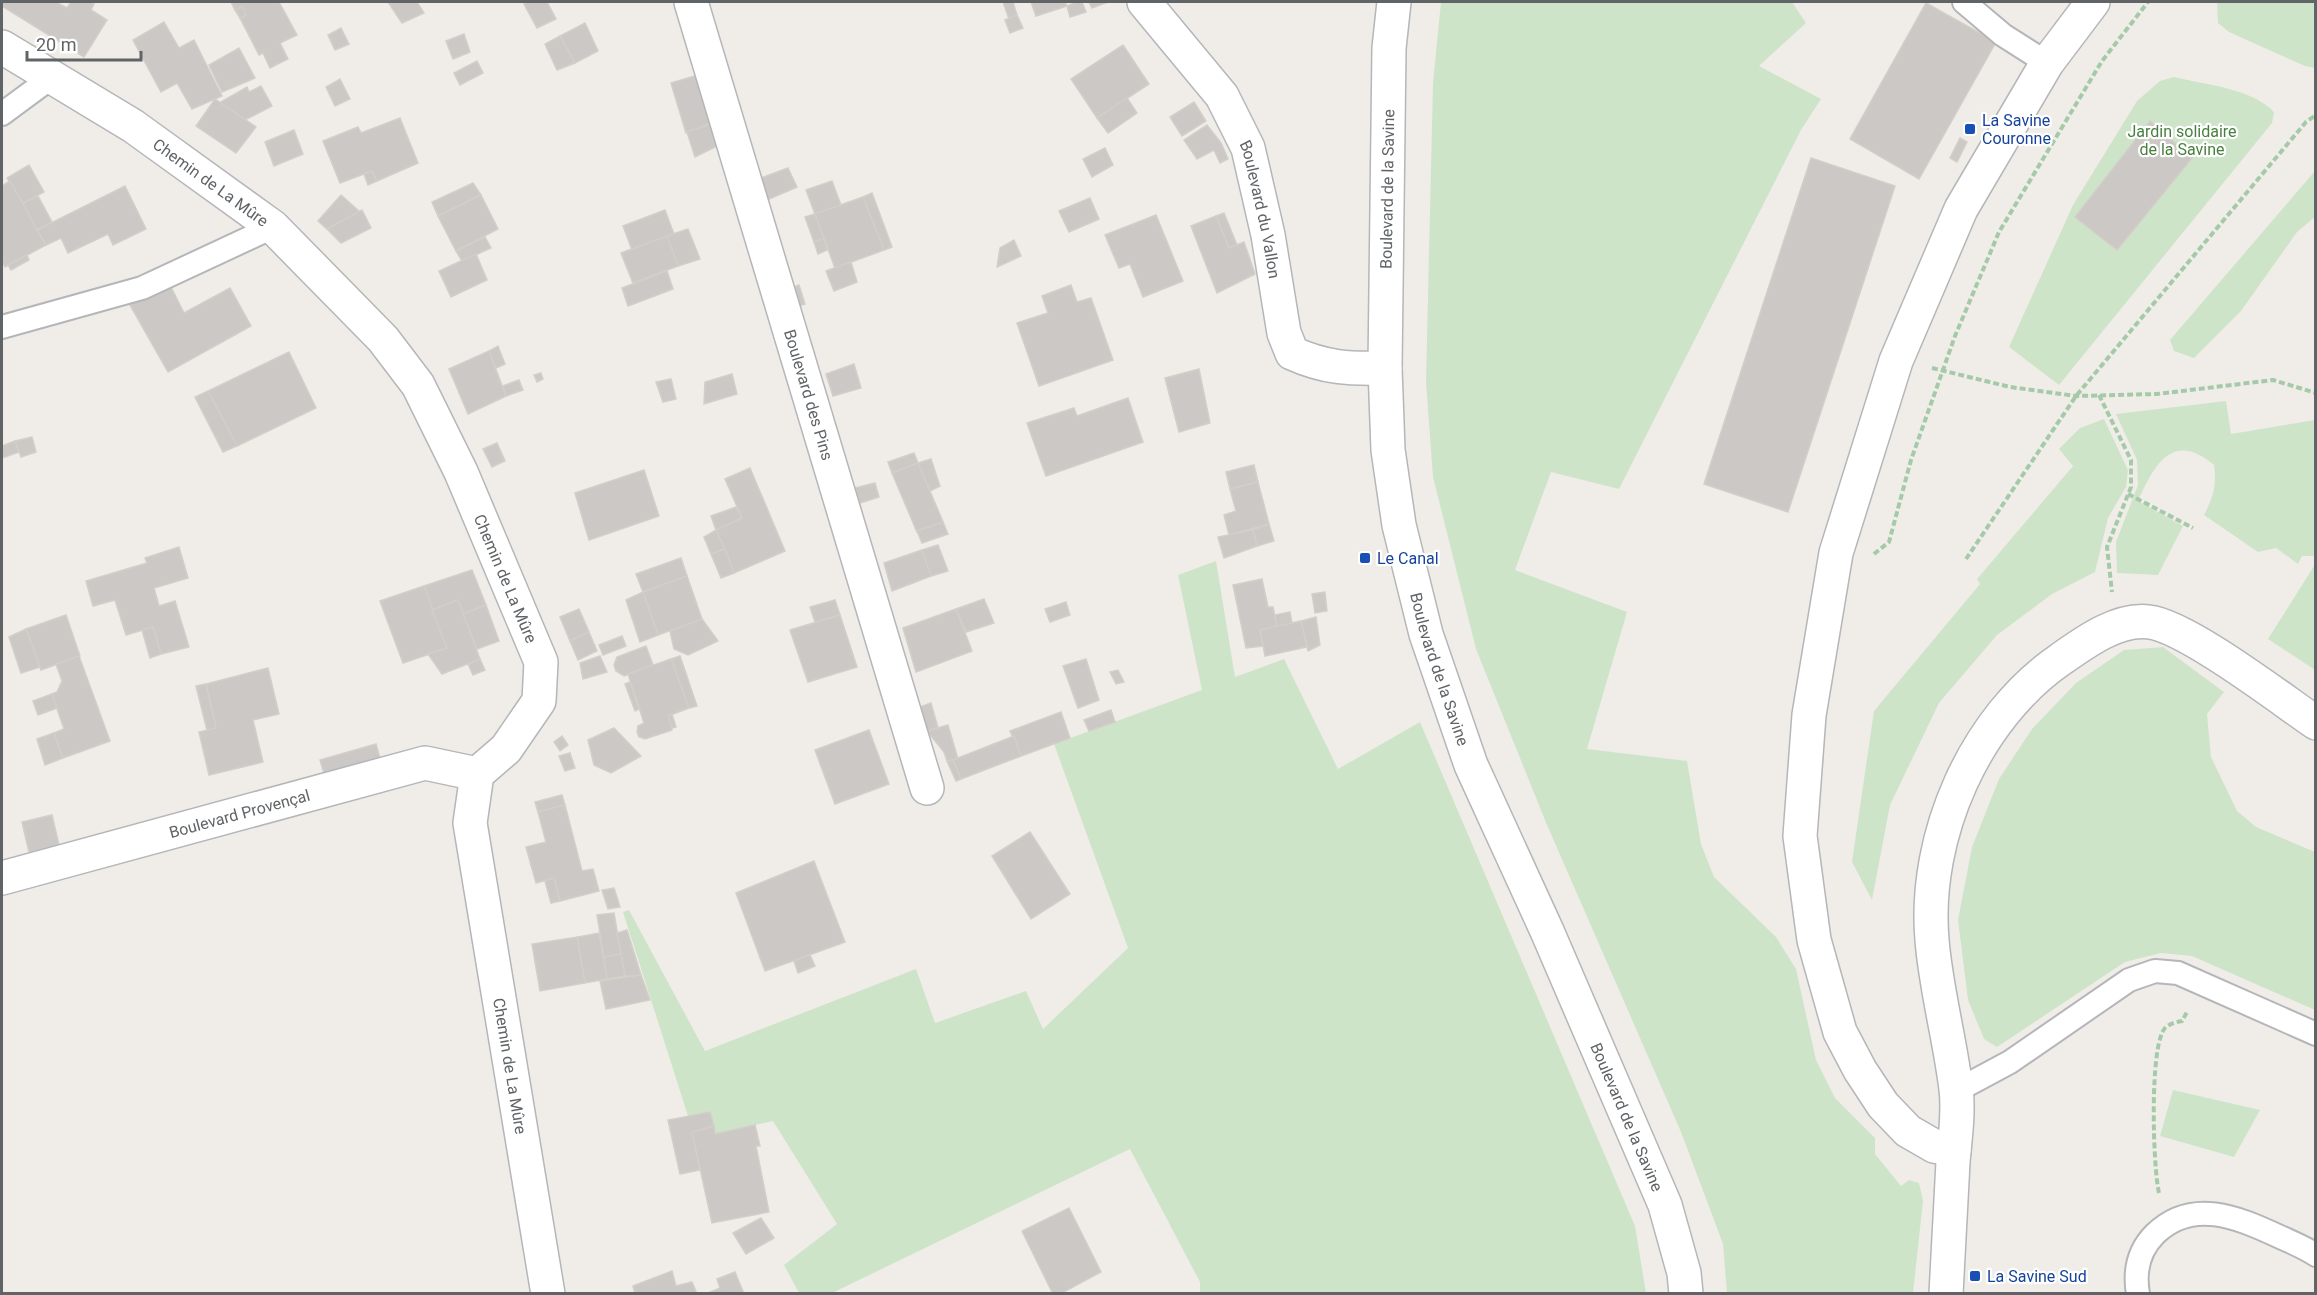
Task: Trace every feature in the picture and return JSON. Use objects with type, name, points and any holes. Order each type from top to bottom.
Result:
[{"type":"street","name":"Boulevard des Pins","points":[[691,2],[927,788]]},
{"type":"street","name":"Boulevard du Vallon","points":[[1144,2],[1222,96],[1248,148],[1268,236],[1284,333],[1292,353],[1312,362],[1346,369],[1385,368]]},
{"type":"street","name":"Boulevard de la Savine","points":[[1394,2],[1389,48],[1385,368],[1388,450],[1398,525],[1426,634],[1471,765],[1665,1205],[1684,1273],[1686,1293]]},
{"type":"street","points":[[1954,1150],[1934,1146],[1908,1131],[1884,1105],[1860,1070],[1840,1032],[1814,940],[1800,836],[1809,715],[1836,553],[1896,361],[1961,209],[2047,63],[2093,2]]},
{"type":"street","name":"Chemin de La Mûre","points":[[2,47],[133,126],[273,227],[383,339],[418,386],[461,472],[541,662],[539,701],[506,749],[477,774],[470,823],[548,1293]]},
{"type":"street","points":[[1946,1293],[1956,1091],[1932,938],[1933,876],[1948,816],[1971,763],[2001,716],[2039,674],[2084,643],[2116,627],[2149,622],[2186,635],[2316,723]]},
{"type":"street","name":"Boulevard Provençal","points":[[2,878],[425,763],[477,774]]},
{"type":"lane","points":[[1964,2],[2003,35],[2047,63]]},
{"type":"lane","points":[[2,114],[52,77]]},
{"type":"lane","points":[[2,327],[142,288],[273,227]]},
{"type":"lane","points":[[1956,1091],[2010,1062],[2129,980],[2155,971],[2178,973],[2316,1034]]},
{"type":"lane","points":[[2138,1293],[2135,1278],[2139,1256],[2150,1238],[2166,1223],[2185,1215],[2209,1212],[2244,1220],[2316,1255]]},
{"type":"path","points":[[1836,553],[1865,556],[1880,552],[1889,542],[1911,460],[1943,371],[1999,232],[2102,61],[2148,2]]},
{"type":"path","points":[[1966,559],[2076,396],[2298,131],[2316,115]]},
{"type":"path","points":[[1896,361],[2010,387],[2076,396],[2157,394],[2273,380],[2316,393]]},
{"type":"path","points":[[2099,395],[2131,460],[2131,487],[2107,547],[2116,627]]},
{"type":"path","points":[[2128,494],[2193,528]]},
{"type":"path","points":[[2166,1223],[2155,1178],[2153,1128],[2156,1065],[2161,1034],[2166,1027],[2182,1021],[2202,983]]},
{"type":"green space","points":[[1441,2],[1792,2],[1806,23],[1759,66],[1821,99],[1801,130],[1619,489],[1551,472],[1515,570],[1627,612],[1587,749],[1687,761],[1701,844],[1714,877],[1776,937],[1796,969],[1816,1060],[1835,1098],[1875,1138],[1875,1154],[1901,1186],[1909,1180],[1919,1183],[1923,1201],[1913,1293],[1727,1293],[1723,1244],[1681,1132],[1547,825],[1476,649],[1433,477],[1426,382],[1433,83]]},
{"type":"green space","points":[[2217,2],[2315,2],[2315,68],[2305,66],[2229,32],[2218,23]]},
{"type":"green space","name":"Jardin solidaire de la Savine","points":[[2174,77],[2241,92],[2274,112],[2272,123],[2059,385],[2009,347],[2073,205],[2137,101],[2160,81]]},
{"type":"green space","points":[[2315,171],[2315,217],[2297,232],[2241,311],[2194,358],[2174,351],[2170,340]]},
{"type":"green space","points":[[2226,401],[2231,434],[2315,420],[2315,556],[2302,556],[2298,564],[2276,548],[2258,552],[2204,515],[2214,491],[2214,465],[2200,455],[2187,451],[2167,456],[2158,465],[2138,501],[2183,526],[2158,575],[2117,573],[2116,542],[2138,485],[2137,460],[2116,414]]},
{"type":"green space","points":[[2104,419],[2128,470],[2126,487],[2108,518],[2095,572],[2052,594],[1997,635],[1939,703],[1890,805],[1872,900],[1852,862],[1874,711],[1980,584],[1977,579],[2073,466],[2059,449],[2080,428]]},
{"type":"green space","points":[[1216,561],[1235,677],[1284,659],[1338,769],[1420,722],[1635,1226],[1646,1293],[1200,1293],[1200,1282],[1130,1149],[832,1293],[799,1293],[784,1265],[837,1224],[773,1121],[715,1134],[710,1112],[688,1116],[623,912],[629,910],[705,1051],[916,969],[935,1023],[1026,991],[1043,1029],[1128,948],[1054,744],[1202,690],[1178,575]]},
{"type":"green space","points":[[2314,566],[2316,567],[2315,670],[2268,639]]},
{"type":"green space","points":[[2163,647],[2224,692],[2207,714],[2211,757],[2237,811],[2256,827],[2315,852],[2315,1010],[2192,956],[2161,953],[2125,962],[1997,1047],[1984,1039],[1968,1000],[1958,920],[1972,847],[1999,779],[2032,729],[2076,683],[2124,650]]},
{"type":"green space","points":[[2173,1090],[2260,1110],[2234,1157],[2160,1136]]},
{"type":"building","points":[[2,2],[56,2],[67,8],[71,2],[90,2],[94,4],[91,10],[107,20],[84,57],[2,6]]},
{"type":"building","points":[[231,2],[279,2],[297,35],[280,43],[288,59],[270,68],[263,53],[259,55],[240,18],[246,15],[242,7],[235,10]]},
{"type":"building","points":[[388,2],[417,2],[424,13],[402,23]]},
{"type":"building","points":[[547,2],[556,19],[537,28],[524,4]]},
{"type":"building","points":[[1003,2],[1013,2],[1017,15],[1009,19]]},
{"type":"building","points":[[1031,2],[1065,2],[1067,6],[1036,16]]},
{"type":"building","points":[[1082,2],[1086,12],[1070,17],[1067,6]]},
{"type":"building","points":[[1089,2],[1108,2],[1092,8]]},
{"type":"building","points":[[1926,3],[1996,42],[1919,179],[1850,139]]},
{"type":"building","points":[[242,7],[246,15],[240,18],[235,10]]},
{"type":"building","points":[[1017,15],[1023,28],[1010,33],[1005,20]]},
{"type":"building","points":[[164,22],[179,48],[194,40],[222,96],[192,109],[177,83],[161,92],[133,40]]},
{"type":"building","points":[[585,23],[598,51],[575,63],[560,36]]},
{"type":"building","points":[[341,28],[349,44],[335,50],[328,35]]},
{"type":"building","points":[[464,34],[470,52],[453,59],[446,41]]},
{"type":"building","points":[[560,36],[575,63],[557,70],[545,44]]},
{"type":"building","points":[[1123,45],[1149,84],[1097,118],[1071,79]]},
{"type":"building","points":[[239,48],[255,78],[222,92],[209,65]]},
{"type":"building","points":[[477,61],[483,73],[460,85],[454,73]]},
{"type":"building","points":[[698,75],[713,123],[686,133],[671,83]]},
{"type":"building","points":[[340,79],[350,99],[335,106],[326,87]]},
{"type":"building","points":[[261,86],[272,106],[245,120],[219,103],[247,87],[249,92]]},
{"type":"building","points":[[1127,98],[1137,113],[1108,133],[1097,118]]},
{"type":"building","points":[[215,99],[256,127],[236,153],[196,126]]},
{"type":"building","points":[[1194,102],[1206,121],[1182,136],[1170,117]]},
{"type":"building","points":[[400,118],[418,163],[377,181],[372,171],[340,183],[323,141],[358,127],[361,133]]},
{"type":"building","points":[[2150,121],[2192,158],[2117,250],[2075,217]]},
{"type":"building","points":[[713,123],[719,145],[695,157],[687,132]]},
{"type":"building","points":[[1207,125],[1221,143],[1228,159],[1220,163],[1214,150],[1197,159],[1184,140]]},
{"type":"building","points":[[294,130],[303,154],[274,166],[265,142]]},
{"type":"building","points":[[1960,138],[1967,142],[1957,162],[1950,158]]},
{"type":"building","points":[[1105,148],[1113,165],[1092,177],[1083,159]]},
{"type":"building","points":[[1811,158],[1895,186],[1788,512],[1704,484]]},
{"type":"building","points":[[29,165],[44,192],[23,203],[7,178]]},
{"type":"building","points":[[788,168],[797,187],[767,200],[761,178]]},
{"type":"building","points":[[372,171],[377,181],[368,185],[364,174]]},
{"type":"building","points":[[10,181],[46,245],[5,267],[2,261],[2,186]]},
{"type":"building","points":[[832,181],[841,205],[815,214],[806,190]]},
{"type":"building","points":[[473,183],[481,195],[438,216],[432,202]]},
{"type":"building","points":[[125,186],[146,229],[113,245],[108,234],[68,253],[61,238],[46,245],[37,230]]},
{"type":"building","points":[[872,193],[892,247],[884,250],[863,197]]},
{"type":"building","points":[[341,195],[360,212],[327,229],[318,221]]},
{"type":"building","points":[[481,195],[498,229],[456,251],[438,216]]},
{"type":"building","points":[[38,196],[52,222],[37,230],[23,203]]},
{"type":"building","points":[[863,197],[884,250],[835,268],[815,214]]},
{"type":"building","points":[[1090,198],[1099,219],[1069,232],[1059,211]]},
{"type":"building","points":[[362,210],[371,228],[341,243],[327,229]]},
{"type":"building","points":[[665,210],[674,234],[632,250],[623,226]]},
{"type":"building","points":[[1224,213],[1237,245],[1229,248],[1216,216]]},
{"type":"building","points":[[815,214],[824,239],[814,242],[805,217]]},
{"type":"building","points":[[1156,215],[1183,281],[1143,297],[1130,264],[1119,268],[1105,235]]},
{"type":"building","points":[[1216,216],[1229,248],[1244,242],[1255,274],[1217,293],[1191,226]]},
{"type":"building","points":[[688,229],[700,259],[678,266],[667,236]]},
{"type":"building","points":[[667,236],[678,266],[633,283],[621,253]]},
{"type":"building","points":[[485,237],[491,248],[462,261],[456,251]]},
{"type":"building","points":[[824,239],[827,250],[818,254],[814,242]]},
{"type":"building","points":[[1014,240],[1021,256],[997,267],[1000,248]]},
{"type":"building","points":[[476,254],[487,280],[451,297],[439,271]]},
{"type":"building","points":[[27,255],[29,260],[11,270],[8,265]]},
{"type":"building","points":[[851,262],[857,282],[834,291],[826,271]]},
{"type":"building","points":[[667,271],[673,289],[628,306],[622,288]]},
{"type":"building","points":[[169,283],[184,313],[230,288],[251,326],[168,372],[130,305]]},
{"type":"building","points":[[799,285],[805,304],[799,306],[794,287]]},
{"type":"building","points":[[1071,285],[1077,302],[1091,298],[1113,360],[1039,386],[1017,323],[1048,313],[1042,296]]},
{"type":"building","points":[[498,346],[505,364],[496,368],[489,351]]},
{"type":"building","points":[[489,351],[506,396],[468,414],[449,369]]},
{"type":"building","points":[[289,352],[316,408],[237,446],[208,391]]},
{"type":"building","points":[[854,364],[861,388],[833,396],[826,374]]},
{"type":"building","points":[[1199,369],[1210,423],[1179,432],[1165,378]]},
{"type":"building","points":[[541,373],[543,379],[537,382],[534,375]]},
{"type":"building","points":[[732,374],[737,394],[704,404],[705,382]]},
{"type":"building","points":[[671,379],[676,399],[663,402],[656,382]]},
{"type":"building","points":[[519,380],[523,390],[506,396],[503,386]]},
{"type":"building","points":[[208,391],[237,446],[223,452],[195,397]]},
{"type":"building","points":[[1128,398],[1143,442],[1046,476],[1027,423],[1074,408],[1077,416]]},
{"type":"building","points":[[32,437],[36,452],[21,457],[15,441]]},
{"type":"building","points":[[15,441],[19,452],[2,458],[2,446]]},
{"type":"building","points":[[497,443],[505,461],[492,467],[483,449]]},
{"type":"building","points":[[914,453],[918,463],[892,473],[888,462]]},
{"type":"building","points":[[931,459],[940,486],[930,491],[918,463]]},
{"type":"building","points":[[918,463],[943,522],[917,532],[892,473]]},
{"type":"building","points":[[1254,465],[1258,482],[1230,489],[1226,472]]},
{"type":"building","points":[[750,468],[785,551],[734,573],[716,530],[742,518],[725,479]]},
{"type":"building","points":[[644,470],[659,516],[589,540],[575,493]]},
{"type":"building","points":[[1258,482],[1269,524],[1229,535],[1224,515],[1236,511],[1230,489]]},
{"type":"building","points":[[875,483],[879,497],[860,503],[855,488]]},
{"type":"building","points":[[736,507],[742,518],[716,530],[711,516]]},
{"type":"building","points":[[943,522],[948,534],[922,543],[917,531]]},
{"type":"building","points":[[1269,524],[1274,541],[1257,546],[1253,530]]},
{"type":"building","points":[[716,530],[725,549],[711,554],[704,537]]},
{"type":"building","points":[[1253,530],[1257,546],[1224,558],[1218,537]]},
{"type":"building","points":[[938,545],[948,571],[931,576],[922,550]]},
{"type":"building","points":[[179,547],[188,578],[154,588],[159,606],[175,601],[189,647],[161,654],[153,627],[126,635],[115,600],[93,606],[86,581],[147,563],[145,558]]},
{"type":"building","points":[[725,549],[734,573],[721,578],[711,554]]},
{"type":"building","points":[[922,550],[931,576],[892,591],[884,563]]},
{"type":"building","points":[[681,558],[687,576],[643,592],[636,574]]},
{"type":"building","points":[[472,570],[486,605],[463,614],[458,600],[432,610],[424,586]]},
{"type":"building","points":[[687,576],[702,619],[658,635],[643,592]]},
{"type":"building","points":[[1262,579],[1268,607],[1273,607],[1277,627],[1260,630],[1263,646],[1246,648],[1233,585]]},
{"type":"building","points":[[424,586],[447,648],[403,663],[380,601]]},
{"type":"building","points":[[643,592],[658,635],[640,642],[626,600]]},
{"type":"building","points":[[1325,592],[1327,611],[1315,613],[1312,594]]},
{"type":"building","points":[[984,599],[994,623],[966,632],[956,609]]},
{"type":"building","points":[[458,600],[480,659],[442,674],[428,654],[447,648],[432,610]]},
{"type":"building","points":[[835,600],[840,615],[815,622],[810,607]]},
{"type":"building","points":[[1066,602],[1070,615],[1050,622],[1045,609]]},
{"type":"building","points":[[486,605],[499,641],[477,649],[463,614]]},
{"type":"building","points":[[579,609],[589,632],[570,641],[560,617]]},
{"type":"building","points":[[956,609],[972,651],[916,672],[903,628]]},
{"type":"building","points":[[1290,612],[1292,623],[1277,627],[1275,615]]},
{"type":"building","points":[[66,615],[80,656],[41,670],[26,629]]},
{"type":"building","points":[[840,615],[857,667],[808,682],[790,630]]},
{"type":"building","points":[[1316,617],[1320,645],[1308,651],[1301,621]]},
{"type":"building","points":[[702,619],[718,641],[688,655],[674,649],[670,631]]},
{"type":"building","points":[[1301,621],[1307,647],[1265,656],[1260,630]]},
{"type":"building","points":[[153,627],[161,654],[150,658],[142,630]]},
{"type":"building","points":[[26,629],[40,667],[21,673],[9,637]]},
{"type":"building","points":[[589,632],[597,651],[578,660],[570,641]]},
{"type":"building","points":[[622,636],[626,646],[603,655],[599,645]]},
{"type":"building","points":[[646,646],[653,665],[624,676],[616,671],[614,665],[617,657]]},
{"type":"building","points":[[79,656],[110,741],[63,758],[54,733],[64,729],[52,694],[57,692],[62,681],[56,664]]},
{"type":"building","points":[[600,656],[607,672],[583,679],[580,663]]},
{"type":"building","points":[[680,656],[697,706],[689,708],[671,659]]},
{"type":"building","points":[[480,659],[485,670],[473,675],[468,664]]},
{"type":"building","points":[[671,659],[689,708],[668,716],[672,730],[645,739],[639,737],[638,726],[644,723],[628,674]]},
{"type":"building","points":[[1086,659],[1099,700],[1078,708],[1063,666]]},
{"type":"building","points":[[268,668],[279,714],[253,720],[263,762],[209,775],[199,732],[216,728],[206,684]]},
{"type":"building","points":[[1118,670],[1124,682],[1116,684],[1110,672]]},
{"type":"building","points":[[630,682],[639,709],[635,711],[625,684]]},
{"type":"building","points":[[206,684],[216,728],[207,730],[196,686]]},
{"type":"building","points":[[52,694],[57,708],[38,715],[33,701]]},
{"type":"building","points":[[931,703],[938,728],[927,731],[920,707]]},
{"type":"building","points":[[1111,710],[1115,722],[1089,731],[1084,720]]},
{"type":"building","points":[[1061,712],[1070,738],[1021,756],[1010,731]]},
{"type":"building","points":[[672,714],[676,727],[672,728],[668,716]]},
{"type":"building","points":[[948,725],[958,759],[947,761],[944,752],[927,731]]},
{"type":"building","points":[[614,728],[641,756],[611,773],[594,765],[588,740]]},
{"type":"building","points":[[869,730],[889,784],[835,804],[815,750]]},
{"type":"building","points":[[54,733],[63,758],[45,765],[37,739]]},
{"type":"building","points":[[562,736],[568,745],[560,751],[554,742]]},
{"type":"building","points":[[1014,736],[1021,756],[961,779],[953,760]]},
{"type":"building","points":[[376,744],[381,762],[326,780],[320,760]]},
{"type":"building","points":[[570,753],[575,768],[565,771],[559,756]]},
{"type":"building","points":[[953,760],[961,779],[956,781],[947,761]]},
{"type":"building","points":[[562,795],[565,805],[538,812],[535,802]]},
{"type":"building","points":[[565,805],[582,871],[593,869],[599,891],[560,901],[554,878],[536,883],[526,847],[546,842],[538,812]]},
{"type":"building","points":[[52,815],[59,845],[29,852],[22,822]]},
{"type":"building","points":[[1030,832],[1070,894],[1031,919],[992,856]]},
{"type":"building","points":[[814,861],[845,942],[765,971],[736,893]]},
{"type":"building","points":[[554,878],[560,901],[551,903],[545,881]]},
{"type":"building","points":[[614,888],[620,907],[608,909],[602,890]]},
{"type":"building","points":[[614,913],[621,954],[604,957],[597,915]]},
{"type":"building","points":[[627,930],[641,975],[625,976],[617,933]]},
{"type":"building","points":[[599,933],[607,979],[585,983],[577,937]]},
{"type":"building","points":[[577,937],[585,983],[540,991],[532,944]]},
{"type":"building","points":[[621,954],[625,976],[607,979],[604,957]]},
{"type":"building","points":[[810,955],[815,966],[798,973],[794,961]]},
{"type":"building","points":[[641,975],[650,1000],[606,1009],[600,981]]},
{"type":"building","points":[[710,1112],[714,1126],[692,1132],[700,1170],[680,1174],[668,1120]]},
{"type":"building","points":[[755,1125],[760,1146],[756,1146],[769,1212],[712,1223],[692,1132],[714,1126],[715,1134]]},
{"type":"building","points":[[1069,1208],[1101,1272],[1060,1294],[1053,1294],[1022,1231]]},
{"type":"building","points":[[761,1218],[774,1238],[746,1254],[733,1233]]},
{"type":"building","points":[[672,1271],[676,1286],[692,1282],[697,1294],[635,1294],[633,1286]]},
{"type":"building","points":[[735,1272],[744,1294],[706,1294],[720,1288],[717,1279]]},
{"type":"place","name":"La Savine Couronne","points":[[1970,129]]},
{"type":"place","name":"Le Canal","points":[[1365,558]]},
{"type":"place","name":"La Savine Sud","points":[[1975,1276]]}]
